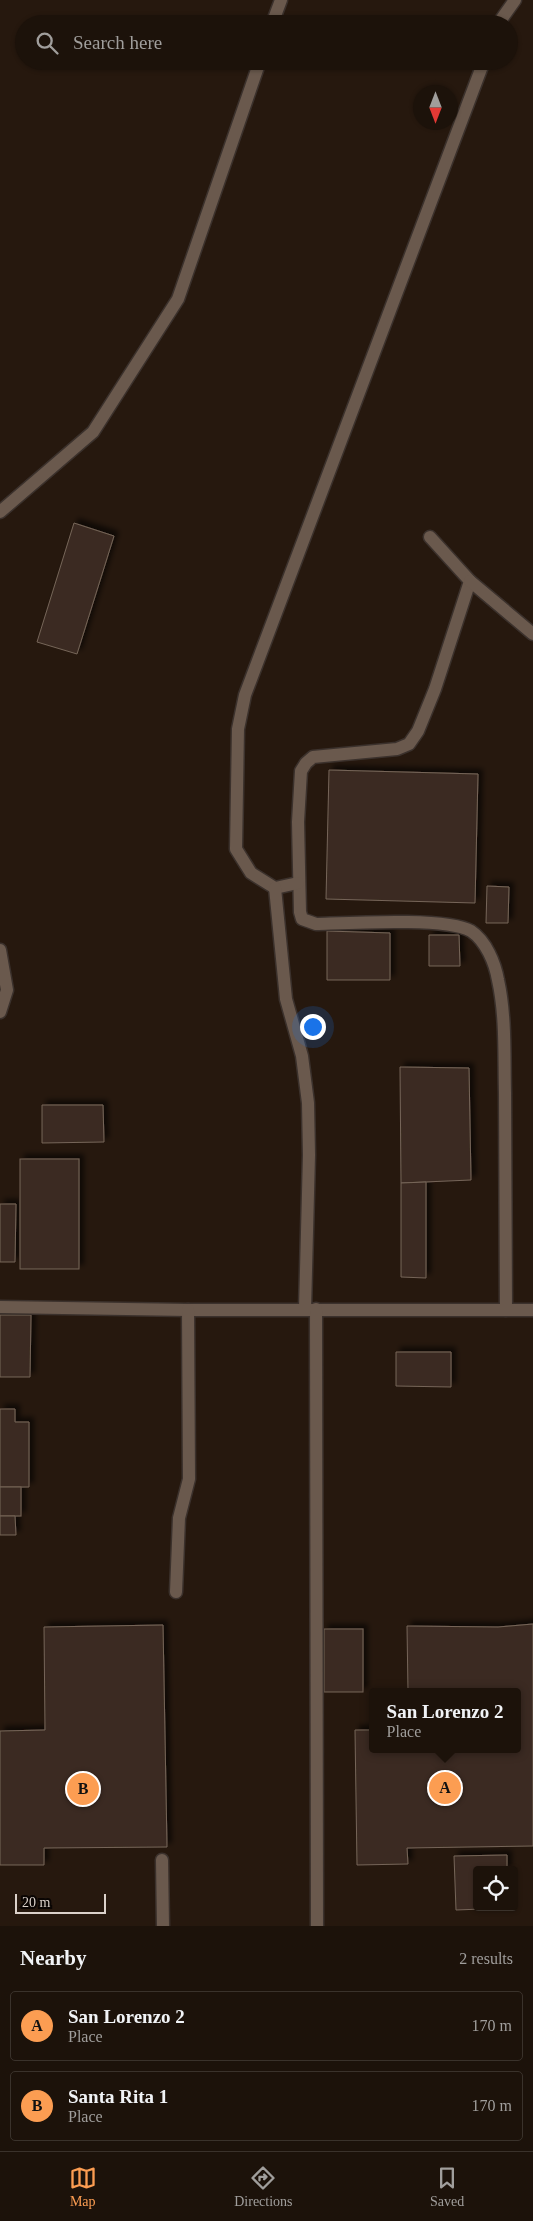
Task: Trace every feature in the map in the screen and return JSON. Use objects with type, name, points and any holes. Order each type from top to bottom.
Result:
[{"type":"street","points":[[275,15],[281,0]]},
{"type":"street","points":[[504,15],[515,0]]},
{"type":"street","points":[[0,512],[94,432],[178,299],[257,70]]},
{"type":"street","points":[[298,883],[275,888],[251,873],[236,849],[238,729],[245,695],[481,70]]},
{"type":"street","points":[[430,537],[470,581],[533,634]]},
{"type":"street","points":[[470,581],[435,689],[418,731],[409,744],[397,749],[313,757],[306,763],[302,771],[298,802],[298,883],[300,912],[302,919],[308,923],[418,923],[456,926],[475,935],[490,955],[498,980],[504,1035],[506,1310]]},
{"type":"street","points":[[275,888],[286,999],[302,1056],[308,1103],[317,1926]]},
{"type":"street","points":[[0,950],[7,990],[0,1012]]},
{"type":"street","points":[[0,1307],[188,1310],[533,1310]]},
{"type":"street","points":[[176,1592],[179,1518],[189,1479],[188,1310]]},
{"type":"street","points":[[162,1860],[163,1926]]},
{"type":"building","points":[[74,523],[114,536],[77,654],[37,642]]},
{"type":"building","points":[[329,770],[478,774],[475,903],[326,899]]},
{"type":"building","points":[[487,886],[509,887],[508,923],[486,923]]},
{"type":"building","points":[[327,931],[390,933],[390,980],[327,980]]},
{"type":"building","points":[[429,935],[459,935],[460,966],[429,966]]},
{"type":"building","points":[[400,1067],[469,1068],[471,1180],[401,1183]]},
{"type":"building","points":[[42,1105],[103,1105],[104,1142],[42,1143]]},
{"type":"building","points":[[20,1159],[79,1159],[79,1269],[20,1269]]},
{"type":"building","points":[[426,1182],[426,1278],[401,1277],[401,1183]]},
{"type":"building","points":[[0,1204],[16,1204],[15,1262],[0,1262]]},
{"type":"building","points":[[0,1315],[31,1315],[30,1377],[0,1377]]},
{"type":"building","points":[[396,1352],[451,1352],[451,1387],[396,1386]]},
{"type":"building","points":[[0,1409],[15,1409],[15,1422],[29,1422],[29,1487],[0,1487]]},
{"type":"building","points":[[0,1487],[21,1487],[21,1516],[0,1516]]},
{"type":"building","points":[[0,1516],[15,1516],[16,1535],[0,1535]]},
{"type":"building","points":[[533,1624],[533,1846],[407,1848],[408,1864],[357,1865],[355,1730],[369,1730],[369,1753],[521,1753],[521,1688],[408,1688],[407,1626],[498,1627]]},
{"type":"building","points":[[163,1625],[167,1847],[44,1848],[44,1865],[0,1865],[0,1731],[45,1730],[44,1627]]},
{"type":"building","points":[[324,1629],[363,1629],[363,1692],[324,1692]]},
{"type":"building","points":[[507,1855],[507,1866],[473,1866],[473,1909],[456,1910],[454,1856]]},
{"type":"place","name":"San Lorenzo 2","points":[[445,1788]]},
{"type":"place","name":"Santa Rita 1","points":[[83,1789]]}]
